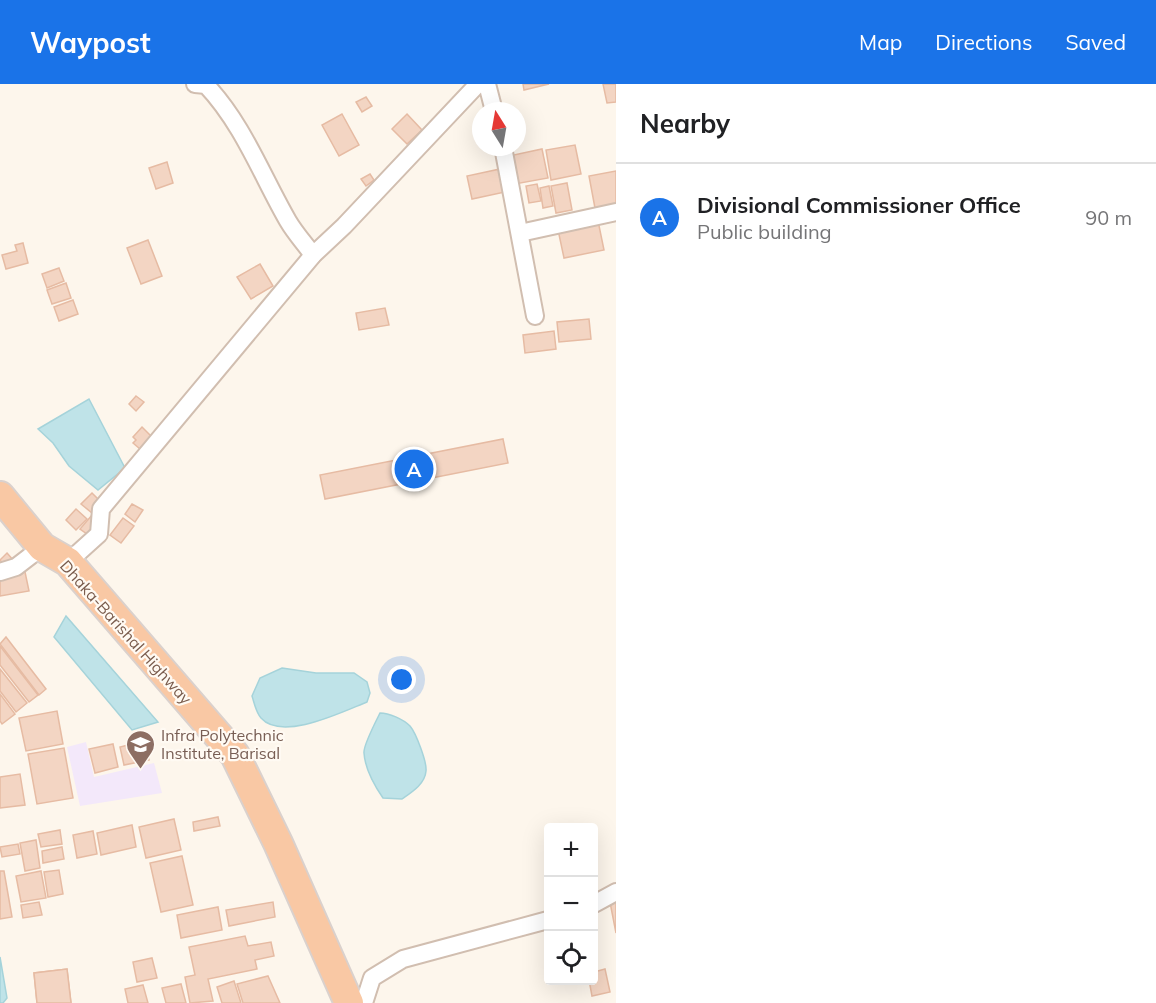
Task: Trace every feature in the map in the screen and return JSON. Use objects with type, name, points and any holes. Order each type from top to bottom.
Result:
[{"type":"highway","name":"Dhaka-Barishal Highway","points":[[0,496],[42,548],[68,562],[235,754],[278,843],[349,1003]]},
{"type":"street","points":[[195,84],[206,86],[222,105],[259,164],[289,223],[313,255]]},
{"type":"street","points":[[68,562],[99,534],[101,509],[313,255],[344,226],[478,84]]},
{"type":"street","points":[[487,84],[492,102]]},
{"type":"street","points":[[505,156],[536,316]]},
{"type":"street","points":[[520,234],[616,212]]},
{"type":"street","points":[[0,572],[16,567],[42,548]]},
{"type":"street","points":[[598,902],[616,892]]},
{"type":"street","points":[[364,1003],[372,978],[403,959],[544,921]]},
{"type":"shaded area","name":"Infra Polytechnic Institute, Barisal","points":[[86,742],[94,777],[154,763],[162,793],[80,806],[67,747]]},
{"type":"water","points":[[89,399],[125,468],[98,490],[69,466],[53,443],[38,429]]},
{"type":"water","points":[[66,616],[158,722],[132,730],[54,637]]},
{"type":"water","points":[[282,668],[316,673],[354,673],[367,682],[370,693],[367,702],[298,726],[271,725],[259,716],[252,696],[260,678]]},
{"type":"water","points":[[380,713],[396,717],[410,726],[425,761],[426,771],[423,780],[402,799],[383,798],[366,765],[364,750]]},
{"type":"water","points":[[0,957],[7,998],[3,1003],[0,1003]]},
{"type":"building","points":[[523,84],[549,84],[524,90]]},
{"type":"building","points":[[603,84],[616,84],[616,102],[607,103]]},
{"type":"building","points":[[366,97],[372,106],[362,112],[356,102]]},
{"type":"building","points":[[342,114],[359,145],[339,156],[322,125]]},
{"type":"building","points":[[407,114],[422,130],[407,144],[392,129]]},
{"type":"building","points":[[575,145],[581,174],[551,180],[546,150]]},
{"type":"building","points":[[542,149],[548,178],[515,184],[509,156],[526,156],[526,152]]},
{"type":"building","points":[[167,162],[173,183],[156,189],[149,168]]},
{"type":"building","points":[[500,169],[505,192],[472,199],[467,176]]},
{"type":"building","points":[[616,171],[616,204],[595,208],[589,176]]},
{"type":"building","points":[[370,174],[374,180],[366,186],[361,179]]},
{"type":"building","points":[[567,183],[572,210],[556,213],[551,186]]},
{"type":"building","points":[[537,184],[541,201],[529,203],[526,186]]},
{"type":"building","points":[[549,186],[553,206],[543,208],[540,188]]},
{"type":"building","points":[[597,216],[604,250],[564,258],[557,225]]},
{"type":"building","points":[[148,240],[162,276],[141,284],[127,248]]},
{"type":"building","points":[[23,243],[28,263],[6,269],[2,255],[17,251],[15,245]]},
{"type":"building","points":[[260,264],[273,286],[251,299],[237,277]]},
{"type":"building","points":[[59,268],[64,281],[47,288],[42,274]]},
{"type":"building","points":[[66,283],[71,298],[52,304],[47,290]]},
{"type":"building","points":[[73,300],[78,314],[59,321],[54,307]]},
{"type":"building","points":[[385,308],[389,325],[359,330],[356,313]]},
{"type":"building","points":[[589,319],[591,339],[559,342],[557,322]]},
{"type":"building","points":[[554,331],[556,349],[525,353],[523,335]]},
{"type":"building","points":[[136,396],[144,402],[136,411],[129,404]]},
{"type":"building","points":[[142,427],[151,436],[140,449],[133,443],[136,440],[133,437]]},
{"type":"building","points":[[503,439],[508,463],[325,499],[320,475]]},
{"type":"building","points":[[92,493],[102,503],[92,513],[81,504]]},
{"type":"building","points":[[132,504],[143,510],[135,522],[125,514]]},
{"type":"building","points":[[76,509],[87,519],[76,530],[66,520]]},
{"type":"building","points":[[92,515],[98,520],[87,534],[80,529]]},
{"type":"building","points":[[123,518],[134,526],[121,543],[110,535]]},
{"type":"building","points":[[7,553],[14,561],[6,568],[0,560]]},
{"type":"building","points":[[25,572],[29,591],[0,596],[0,577]]},
{"type":"building","points":[[6,637],[46,689],[39,695],[0,644]]},
{"type":"building","points":[[0,646],[38,695],[29,702],[0,665]]},
{"type":"building","points":[[0,669],[27,703],[16,712],[0,691]]},
{"type":"building","points":[[0,694],[15,714],[2,724],[0,721]]},
{"type":"building","points":[[57,711],[63,744],[26,751],[19,718]]},
{"type":"building","points":[[144,741],[149,760],[124,765],[120,747]]},
{"type":"building","points":[[113,744],[118,767],[95,773],[89,749]]},
{"type":"building","points":[[64,748],[73,798],[37,804],[28,754]]},
{"type":"building","points":[[20,774],[25,805],[0,808],[0,777]]},
{"type":"building","points":[[218,817],[220,826],[194,831],[193,822]]},
{"type":"building","points":[[174,819],[181,850],[146,858],[139,827]]},
{"type":"building","points":[[132,825],[136,847],[101,855],[97,833]]},
{"type":"building","points":[[60,830],[62,844],[41,847],[38,834]]},
{"type":"building","points":[[93,831],[97,854],[77,858],[73,835]]},
{"type":"building","points":[[36,840],[40,868],[25,871],[20,843]]},
{"type":"building","points":[[18,844],[20,854],[2,857],[0,847]]},
{"type":"building","points":[[62,847],[64,859],[43,863],[42,851]]},
{"type":"building","points":[[182,856],[193,905],[161,912],[150,863]]},
{"type":"building","points":[[59,870],[63,894],[48,897],[44,872]]},
{"type":"building","points":[[0,871],[4,871],[12,917],[0,919]]},
{"type":"building","points":[[41,871],[46,898],[21,902],[16,876]]},
{"type":"building","points":[[616,895],[616,933],[609,897]]},
{"type":"building","points":[[39,902],[42,915],[23,918],[21,905]]},
{"type":"building","points":[[273,902],[275,917],[229,926],[226,910]]},
{"type":"building","points":[[218,907],[222,930],[181,938],[177,915]]},
{"type":"building","points":[[245,936],[248,946],[271,942],[274,956],[255,960],[257,969],[208,979],[213,1001],[190,1003],[185,977],[195,975],[189,947]]},
{"type":"building","points":[[152,958],[157,978],[137,982],[133,962]]},
{"type":"building","points":[[67,969],[71,1003],[37,1003],[34,973]]},
{"type":"building","points":[[67,969],[71,1003],[37,1003],[34,973]]},
{"type":"building","points":[[605,969],[610,992],[592,996],[590,985],[598,985],[598,971]]},
{"type":"building","points":[[268,976],[280,1003],[243,1003],[237,984]]},
{"type":"building","points":[[234,981],[241,1003],[222,1003],[217,987]]},
{"type":"building","points":[[181,984],[186,1003],[166,1003],[162,988]]},
{"type":"building","points":[[143,985],[148,1003],[128,1003],[125,989]]},
{"type":"place","name":"Divisional Commissioner Office","points":[[414,469]]},
{"type":"place","name":"Infra Polytechnic Institute, Barisal","points":[[140,770]]}]
